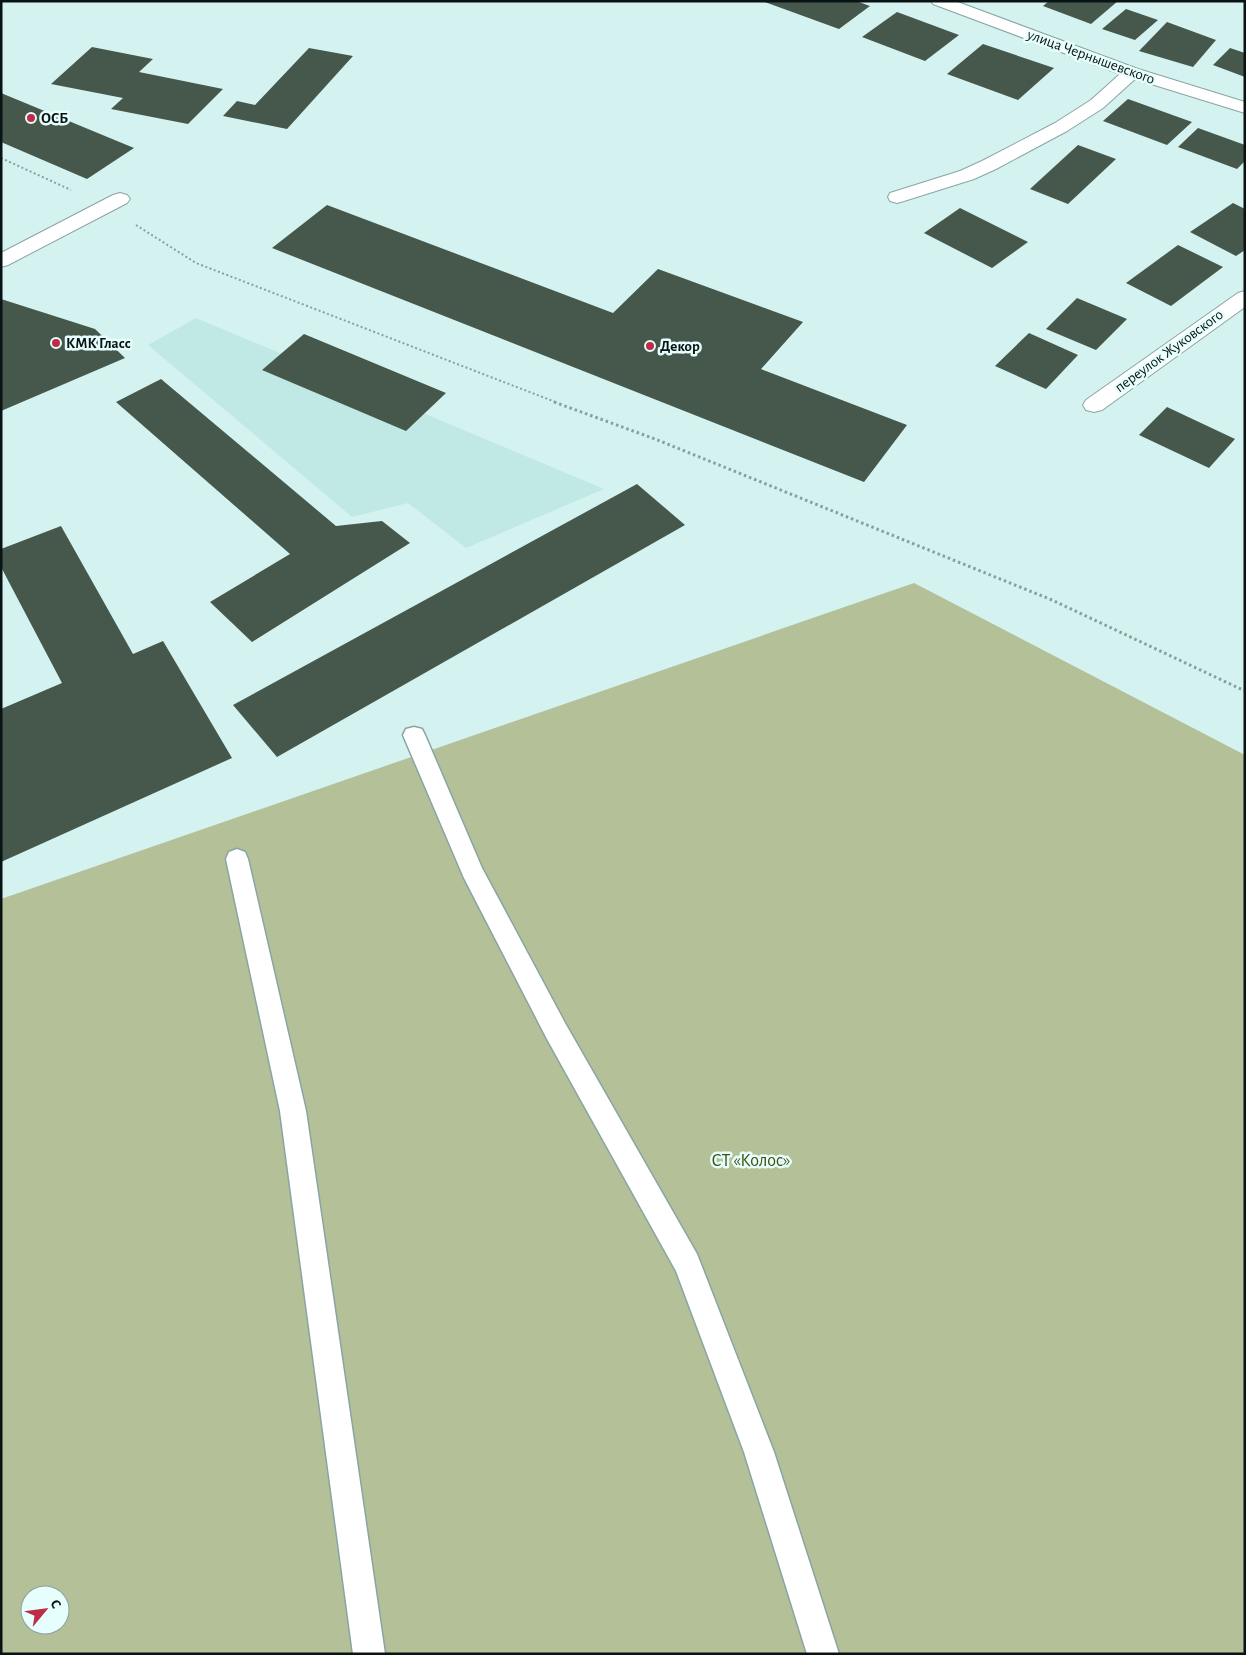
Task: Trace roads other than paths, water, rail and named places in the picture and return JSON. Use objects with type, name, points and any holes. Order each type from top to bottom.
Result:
[{"type":"street","name":"улица Чернышевского","points":[[939,1],[1132,73],[1245,108]]},
{"type":"street","points":[[897,197],[967,175],[989,165],[1061,127],[1097,104],[1132,73]]},
{"type":"street","points":[[1,261],[120,199]]},
{"type":"street","name":"переулок Жуковского","points":[[1094,405],[1245,297]]},
{"type":"lane","points":[[414,735],[472,871],[556,1031],[687,1264],[759,1452],[823,1654]]},
{"type":"lane","points":[[237,859],[293,1111],[368,1654]]},
{"type":"place","name":"ОСБ","points":[[31,118]]},
{"type":"place","name":"КМК Гласс","points":[[56,343]]},
{"type":"place","name":"Декор","points":[[650,346]]},
{"type":"park label","name":"СТ «Колос»","points":[[751,1161]]}]
